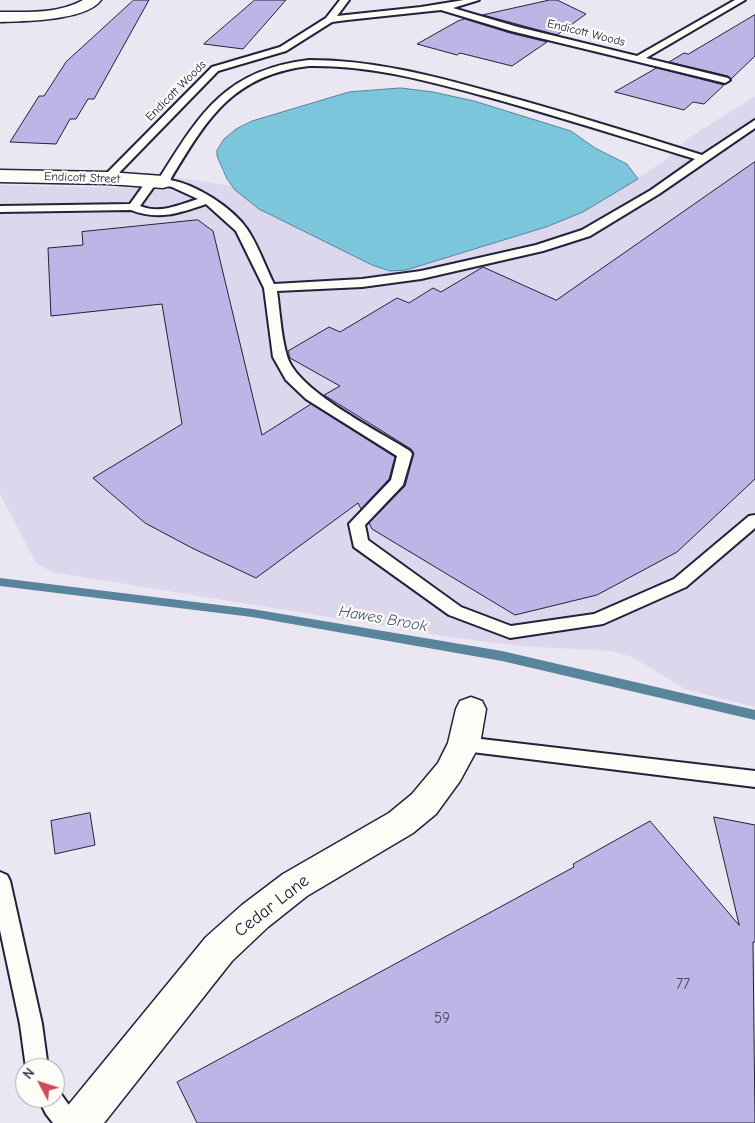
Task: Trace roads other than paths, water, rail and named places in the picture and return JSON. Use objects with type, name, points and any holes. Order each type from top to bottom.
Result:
[{"type":"street","points":[[0,17],[56,14],[76,9],[94,0]]},
{"type":"street","name":"Endicott Street","points":[[0,176],[158,181]]},
{"type":"street","name":"Cedar Lane","points":[[79,1123],[219,949],[255,916],[295,884],[401,823],[424,804],[449,772],[464,744],[471,709]]},
{"type":"lane","name":"Endicott Woods","points":[[330,20],[345,0]]},
{"type":"lane","name":"Endicott Woods","points":[[108,178],[216,69],[283,49],[330,20],[362,14],[442,7],[475,0]]},
{"type":"lane","name":"Endicott Woods","points":[[638,59],[741,0]]},
{"type":"lane","name":"Endicott Woods","points":[[442,7],[464,15],[725,80]]},
{"type":"lane","points":[[133,207],[158,181],[209,111],[234,90],[248,80],[266,72],[309,64],[360,66],[447,82],[602,126],[702,158]]},
{"type":"lane","points":[[270,288],[395,279],[538,248],[586,233],[655,192],[755,123]]},
{"type":"lane","points":[[158,181],[175,184],[208,200],[216,205],[241,229],[270,288],[280,357],[291,377],[310,396],[405,454],[398,482],[358,524],[360,544],[455,611],[510,632],[597,620],[680,583],[755,520]]},
{"type":"lane","points":[[0,209],[133,207],[143,212],[160,215],[208,200]]},
{"type":"lane","points":[[464,744],[755,779]]},
{"type":"lane","points":[[0,881],[31,1024],[36,1058]]},
{"type":"lane","points":[[56,1108],[68,1123]]},
{"type":"water","points":[[401,88],[433,92],[474,101],[571,131],[595,148],[627,164],[638,179],[583,212],[546,227],[406,270],[390,271],[372,265],[259,209],[235,190],[227,179],[217,156],[217,150],[224,139],[236,129],[252,121],[349,92]]},
{"type":"waterway","name":"Hawes Brook","points":[[0,582],[252,613],[502,656],[755,715]]}]
